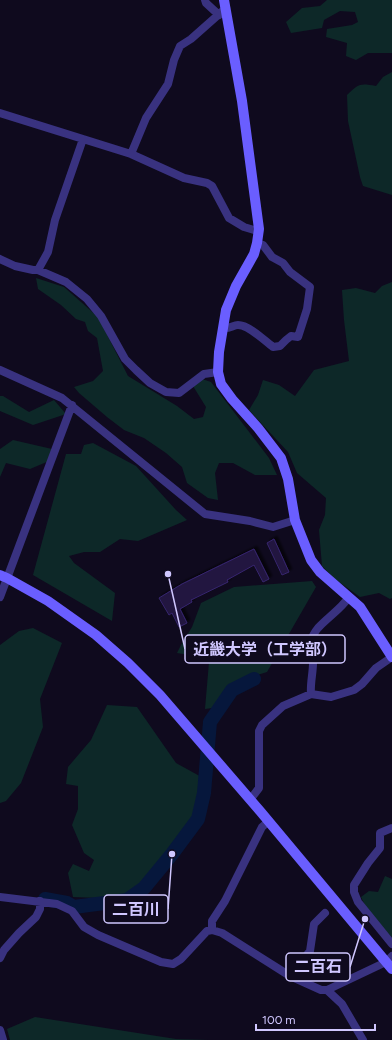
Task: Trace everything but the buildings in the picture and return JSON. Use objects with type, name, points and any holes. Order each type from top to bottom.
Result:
[{"type":"street","points":[[205,0],[206,3],[223,8]]},
{"type":"street","points":[[131,154],[146,118],[168,84],[174,60],[180,46],[191,38],[223,8]]},
{"type":"street","points":[[223,8],[242,101],[259,229],[254,254],[236,286],[226,310],[219,352],[218,372],[221,384],[281,458],[288,479],[295,520],[310,560],[320,572],[360,607],[392,657],[376,668],[362,684],[354,690],[331,697],[310,694],[283,706],[262,725],[259,731],[259,788],[250,800]]},
{"type":"street","points":[[0,113],[131,154],[184,178],[207,183],[212,186],[229,218],[244,227],[254,230],[259,229]]},
{"type":"street","points":[[38,270],[48,252],[55,220],[83,139]]},
{"type":"street","points":[[223,328],[228,328],[237,324],[244,326],[273,347],[280,346],[291,336],[298,337],[307,309],[310,287],[290,272],[283,263],[272,257],[263,245],[257,243]]},
{"type":"street","points":[[0,259],[15,266],[38,270],[66,282],[87,299],[101,316],[125,359],[150,383],[166,392],[179,393],[204,374],[218,372]]},
{"type":"street","points":[[0,370],[62,398],[72,405],[205,514],[273,526],[295,520]]},
{"type":"street","points":[[0,597],[4,577],[72,405]]},
{"type":"street","points":[[0,897],[57,904],[72,911],[84,926],[98,935],[161,962],[173,964],[181,959],[207,931],[212,930],[222,933],[290,976],[321,990],[327,990],[390,962],[160,695],[96,635],[48,601],[4,577]]},
{"type":"street","points":[[310,694],[313,663],[310,644],[314,634],[319,626],[344,604],[349,597]]},
{"type":"street","points":[[212,930],[212,921],[225,901],[262,827],[269,822]]},
{"type":"street","points":[[392,828],[380,833],[380,848],[354,885],[354,892],[358,902],[392,944]]},
{"type":"street","points":[[0,958],[9,944],[36,917],[40,909],[40,901]]},
{"type":"street","points":[[290,976],[310,951],[314,924],[325,914]]},
{"type":"street","points":[[327,990],[342,1004],[363,1040]]},
{"type":"street","points":[[0,1030],[3,1040]]},
{"type":"green space","points":[[327,0],[392,0],[392,53],[368,53],[356,60],[346,56],[347,43],[326,37],[327,29],[352,25],[358,22],[355,12],[340,11],[324,20],[322,28],[291,33],[286,22],[302,8],[320,6]]},
{"type":"green space","points":[[392,72],[392,195],[363,186],[348,121],[347,95],[360,85],[376,86],[383,77]]},
{"type":"green space","points":[[36,278],[64,287],[98,317],[128,376],[177,406],[194,419],[203,417],[206,407],[193,386],[202,379],[211,382],[269,458],[277,475],[255,475],[233,463],[219,463],[215,473],[218,500],[208,498],[187,483],[182,467],[166,453],[144,438],[124,430],[79,393],[74,387],[93,381],[103,371],[97,338],[88,331],[85,322],[76,319],[61,305],[38,289]]},
{"type":"green space","points":[[392,282],[392,598],[390,599],[379,593],[360,597],[335,579],[322,566],[319,530],[325,515],[326,498],[297,473],[288,452],[249,410],[258,395],[263,380],[279,385],[295,396],[314,370],[349,361],[342,290],[356,288],[375,293],[382,286]]},
{"type":"green space","points":[[0,396],[3,396],[29,412],[54,400],[66,414],[33,425],[0,411]]},
{"type":"green space","points":[[13,440],[52,449],[49,461],[30,469],[6,463],[0,477],[0,449]]},
{"type":"green space","points":[[93,443],[136,466],[187,520],[138,541],[120,539],[100,552],[84,552],[69,556],[74,563],[115,593],[112,621],[33,575],[66,454],[81,454],[84,445]]},
{"type":"green space","points":[[312,581],[316,587],[267,672],[254,676],[230,689],[212,708],[205,709],[209,662],[195,656],[177,653],[192,627],[201,603],[234,587]]},
{"type":"green space","points":[[33,628],[62,643],[40,699],[43,727],[21,783],[6,801],[0,803],[0,645],[19,631]]},
{"type":"green space","points":[[107,705],[137,707],[176,763],[205,779],[200,808],[180,847],[153,880],[125,899],[73,897],[68,873],[73,864],[89,871],[94,860],[84,853],[72,825],[78,809],[78,786],[66,784],[68,767],[91,740]]},
{"type":"green space","points":[[385,876],[392,879],[392,938],[367,909],[361,897],[369,891],[378,892]]},
{"type":"green space","points":[[35,1017],[176,1039],[209,1040],[10,1040],[7,1029]]},
{"type":"waterway","points":[[45,899],[67,903],[74,907],[127,900],[144,888],[198,819],[204,793],[210,722],[232,690],[254,679]]},
{"type":"place","name":"近畿大学（工学部）","points":[[168,574]]},
{"type":"place","name":"二百川","points":[[172,854]]},
{"type":"place","name":"二百石","points":[[365,919]]}]
